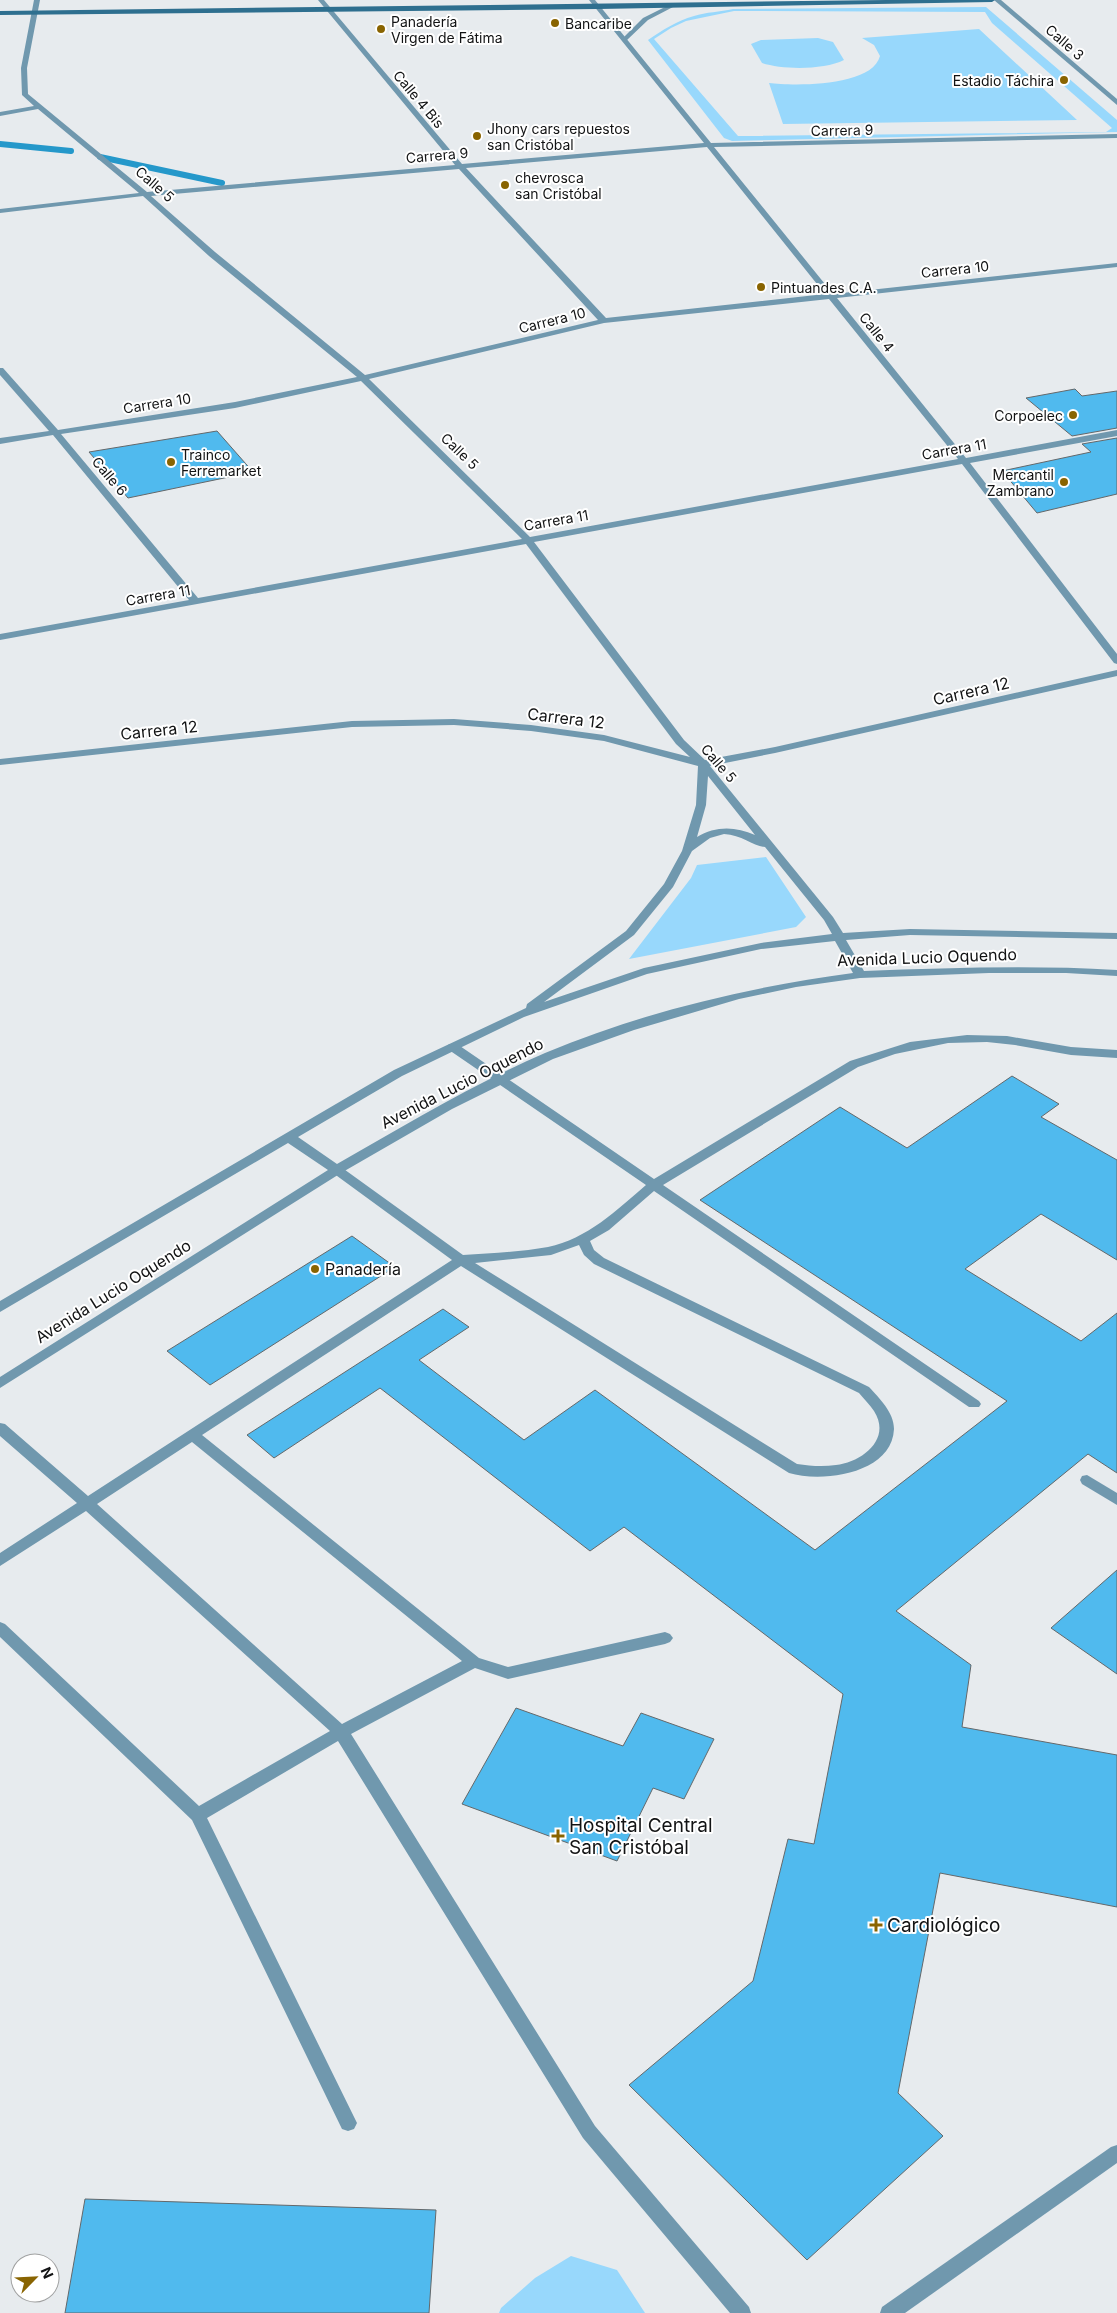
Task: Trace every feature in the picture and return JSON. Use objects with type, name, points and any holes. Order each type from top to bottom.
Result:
[{"type":"street","name":"Calle 4 Bis","points":[[321,0],[459,165],[604,321]]},
{"type":"street","name":"Calle 4","points":[[592,0],[711,145],[964,461],[1117,661]]},
{"type":"street","points":[[0,6],[327,9],[599,7],[992,0]]},
{"type":"street","name":"Calle 3","points":[[997,0],[1117,103]]},
{"type":"street","points":[[312,1],[331,1]]},
{"type":"street","points":[[0,13],[35,6],[243,2]]},
{"type":"street","name":"Calle 5","points":[[35,6],[23,78],[25,95],[145,194],[212,254],[363,378],[527,539],[680,742],[703,764],[829,919],[860,974]]},
{"type":"street","points":[[625,39],[634,27],[646,17],[671,6]]},
{"type":"street","points":[[0,114],[39,107]]},
{"type":"street","name":"Carrera 9","points":[[0,211],[145,194],[459,165],[711,145],[1117,136]]},
{"type":"street","name":"Carrera 10","points":[[0,441],[235,405],[363,378],[604,321],[1117,265]]},
{"type":"street","name":"Calle 6","points":[[0,370],[55,432],[196,602]]},
{"type":"street","name":"Carrera 11","points":[[0,637],[527,539],[1117,433]]},
{"type":"street","name":"Carrera 12","points":[[0,762],[352,724],[454,722],[531,728],[604,738],[703,764],[774,750],[1117,673]]},
{"type":"street","points":[[520,1014],[630,933],[669,885],[688,850],[701,805],[703,764]]},
{"type":"street","points":[[688,850],[704,836],[724,831],[751,836],[775,853]]},
{"type":"street","name":"Avenida Lucio Oquendo","points":[[0,1307],[398,1073],[520,1014],[644,971],[761,946],[839,937],[910,932],[1117,936]]},
{"type":"street","name":"Avenida Lucio Oquendo","points":[[0,1383],[337,1170],[402,1132],[501,1079],[550,1056],[640,1024],[737,996],[860,974],[1066,970],[1117,974]]},
{"type":"street","points":[[0,1560],[461,1260],[551,1251],[583,1239],[604,1227],[654,1185],[854,1064],[880,1053],[940,1040],[972,1038],[1005,1039],[1070,1051],[1117,1054]]},
{"type":"street","points":[[453,1047],[974,1404]]},
{"type":"street","points":[[290,1138],[461,1260],[794,1469],[819,1473],[840,1471],[868,1460],[880,1448],[886,1433],[885,1418],[878,1403],[864,1390],[599,1261],[589,1252],[583,1239]]},
{"type":"street","points":[[0,1428],[87,1503],[342,1732],[589,2132],[742,2313]]},
{"type":"street","points":[[191,1434],[474,1662],[508,1673],[665,1638]]},
{"type":"street","points":[[1087,1480],[1117,1500]]},
{"type":"street","points":[[0,1628],[198,1815],[348,2123]]},
{"type":"street","points":[[198,1815],[342,1732],[474,1662]]},
{"type":"street","points":[[889,2313],[1117,2153]]},
{"type":"shaded area","name":"Estadio Táchira","points":[[986,7],[1117,120],[1117,132],[732,141],[724,138],[648,40],[681,20],[733,9]],"holes":[[[734,11],[985,12],[992,23],[1112,128],[1106,132],[738,136],[654,39],[686,21]]]},
{"type":"shaded area","points":[[979,29],[1077,120],[783,124],[769,83],[813,84],[848,79],[863,74],[874,66],[880,56],[874,45],[862,38]]},
{"type":"shaded area","points":[[818,38],[833,42],[844,60],[826,66],[781,67],[762,63],[751,44],[761,40]]},
{"type":"shaded area","points":[[766,857],[806,917],[796,927],[629,959],[691,878],[697,865]]},
{"type":"shaded area","points":[[571,2256],[617,2270],[645,2313],[499,2313],[501,2308],[535,2278]]},
{"type":"building","name":"Corpoelec","points":[[1075,389],[1082,396],[1117,391],[1117,428],[1072,436],[1026,398]]},
{"type":"building","name":"Trainco Ferremarket","points":[[217,431],[253,472],[128,498],[89,452]]},
{"type":"building","name":"Mercantil Zambrano","points":[[1117,438],[1117,494],[1037,513],[1002,471],[1091,452],[1082,444]]},
{"type":"building","points":[[1012,1076],[1059,1104],[1041,1117],[1117,1160],[1117,1260],[1041,1214],[965,1269],[1081,1341],[1117,1313],[1117,1473],[1088,1454],[896,1611],[971,1665],[962,1727],[1117,1755],[1117,1907],[940,1873],[898,2093],[943,2136],[807,2260],[629,2085],[753,1981],[788,1839],[814,1844],[843,1694],[624,1527],[590,1551],[380,1388],[274,1458],[247,1435],[443,1309],[469,1327],[419,1360],[524,1440],[595,1390],[815,1550],[1007,1401],[700,1200],[840,1107],[907,1148]]},
{"type":"building","points":[[352,1236],[395,1267],[210,1385],[167,1351]]},
{"type":"building","points":[[1117,1570],[1117,1674],[1051,1628]]},
{"type":"building","points":[[516,1708],[623,1746],[641,1713],[714,1739],[684,1799],[653,1788],[617,1861],[462,1804]]},
{"type":"building","points":[[85,2199],[436,2210],[429,2313],[65,2313]]},
{"type":"waterway","points":[[0,144],[71,151]]},
{"type":"waterway","points":[[100,157],[222,183]]},
{"type":"place","name":"Bancaribe","points":[[555,23]]},
{"type":"place","name":"Panadería Virgen de Fátima","points":[[381,29]]},
{"type":"place","name":"Estadio Táchira","points":[[1064,80]]},
{"type":"place","name":"Jhony cars repuestos san Cristóbal","points":[[477,136]]},
{"type":"place","name":"chevrosca san Cristóbal","points":[[505,185]]},
{"type":"place","name":"Pintuandes C.A.","points":[[761,287]]},
{"type":"place","name":"Corpoelec","points":[[1073,415]]},
{"type":"place","name":"Trainco Ferremarket","points":[[171,462]]},
{"type":"place","name":"Mercantil Zambrano","points":[[1064,482]]},
{"type":"place","name":"Panadería","points":[[315,1269]]},
{"type":"place","name":"Hospital Central San Cristóbal","points":[[558,1836]]},
{"type":"place","name":"Cardiológico","points":[[876,1925]]}]
